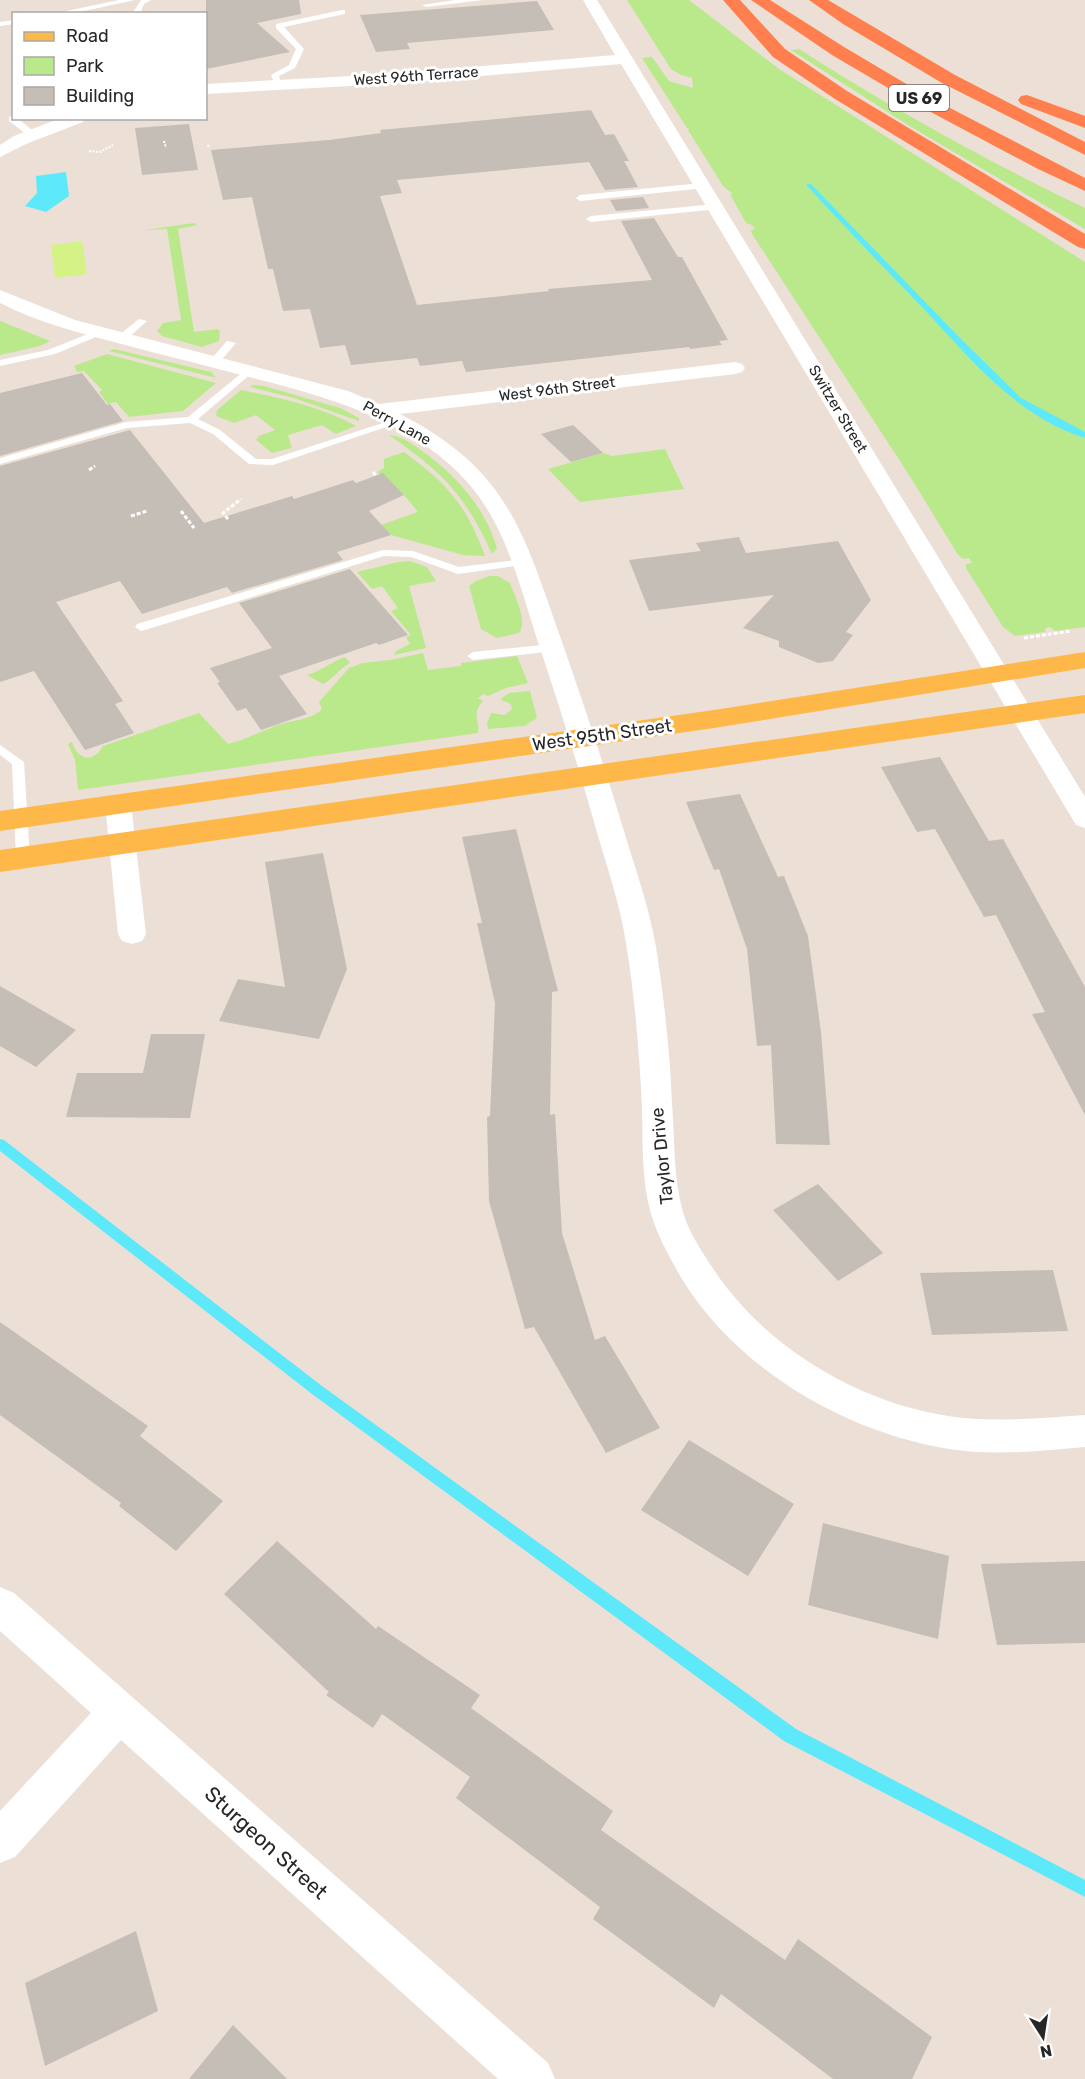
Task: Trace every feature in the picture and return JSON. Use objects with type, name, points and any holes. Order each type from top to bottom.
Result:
[{"type":"highway","points":[[731,0],[779,54],[850,101],[1085,243]]},
{"type":"highway","name":"US 69","points":[[759,0],[909,93],[1085,186]]},
{"type":"highway","name":"US 69","points":[[817,0],[907,56],[1003,109],[1085,149]]},
{"type":"highway","points":[[907,56],[1085,122]]},
{"type":"main road","name":"West 95th Street","points":[[10,819],[714,719],[1085,660]]},
{"type":"main road","name":"West 95th Street","points":[[12,860],[1085,704]]},
{"type":"street","name":"Switzer Street","points":[[590,0],[999,673],[1085,819]]},
{"type":"street","name":"West 96th Terrace","points":[[207,89],[388,79],[626,59]]},
{"type":"street","points":[[0,152],[33,135],[72,120]]},
{"type":"street","name":"Perry Lane","points":[[0,296],[47,317],[100,333],[330,392],[378,410],[399,421],[455,459],[474,476],[503,515],[514,537],[594,775]]},
{"type":"street","name":"West 96th Street","points":[[378,410],[735,368]]},
{"type":"street","name":"Taylor Drive","points":[[594,775],[640,941],[653,1040],[661,1187],[671,1226],[699,1280],[736,1325],[793,1371],[861,1407],[929,1429],[1010,1437],[1085,1431]]},
{"type":"street","points":[[118,804],[132,934]]},
{"type":"street","name":"Sturgeon Street","points":[[0,1606],[532,2079]]},
{"type":"street","points":[[0,1842],[119,1712]]},
{"type":"lane","points":[[66,12],[131,0]]},
{"type":"lane","points":[[137,12],[141,3],[147,0]]},
{"type":"lane","points":[[426,5],[479,0]]},
{"type":"lane","points":[[279,85],[275,75],[292,66],[300,49],[279,26],[342,12]]},
{"type":"lane","points":[[14,120],[33,135]]},
{"type":"lane","points":[[580,198],[702,186]]},
{"type":"lane","points":[[591,219],[715,207]]},
{"type":"lane","points":[[122,338],[142,321]]},
{"type":"lane","points":[[0,363],[51,352],[100,333]]},
{"type":"lane","points":[[215,361],[231,343]]},
{"type":"lane","points":[[191,420],[249,370]]},
{"type":"lane","points":[[0,461],[126,425],[191,420],[204,424],[228,440],[253,462],[273,462],[399,421]]},
{"type":"lane","points":[[141,627],[383,553],[413,554],[458,571],[523,562]]},
{"type":"lane","points":[[473,656],[552,648]]},
{"type":"lane","points":[[0,749],[18,762],[10,819],[12,860]]},
{"type":"path","points":[[164,141],[166,148]]},
{"type":"path","points":[[89,151],[100,152],[113,145]]},
{"type":"path","points":[[89,470],[95,466]]},
{"type":"path","points":[[373,472],[376,476]]},
{"type":"path","points":[[228,519],[224,513],[241,499]]},
{"type":"path","points":[[131,516],[147,511]]},
{"type":"path","points":[[181,511],[194,528]]},
{"type":"path","points":[[1024,638],[1075,631]]},
{"type":"green space","points":[[627,0],[689,0],[779,69],[1085,262],[1085,627],[1055,631],[1050,627],[1046,628],[1045,632],[1015,636],[1003,627],[966,568],[966,564],[972,563],[969,558],[963,559],[958,555],[911,478],[752,234],[751,230],[755,229],[746,223],[730,194],[733,194],[723,186],[688,130],[689,128],[642,58],[652,57],[669,81],[693,88],[692,78],[671,69]]},
{"type":"green space","points":[[799,49],[940,133],[1085,208],[1085,229],[908,125],[791,50]]},
{"type":"green space","points":[[194,223],[197,225],[178,229],[194,332],[218,329],[220,332],[219,341],[202,347],[162,336],[157,331],[163,323],[181,320],[167,229],[145,230]]},
{"type":"green space","points":[[82,241],[87,274],[55,278],[51,245]]},
{"type":"green space","points":[[0,321],[50,341],[40,346],[0,355]]},
{"type":"green space","points":[[114,349],[211,372],[216,378],[109,351]]},
{"type":"green space","points":[[107,354],[216,383],[183,411],[129,417],[116,402],[108,404],[99,392],[102,390],[84,371],[77,372],[74,366]]},
{"type":"green space","points":[[264,386],[340,408],[359,418],[359,421],[294,398],[250,387]]},
{"type":"green space","points":[[241,390],[315,408],[356,426],[336,434],[322,425],[288,435],[292,448],[272,453],[256,440],[259,436],[275,430],[256,415],[234,423],[216,416],[217,410]]},
{"type":"green space","points":[[389,435],[402,438],[422,451],[458,481],[477,506],[492,533],[497,548],[492,554],[472,515],[450,486],[424,461]]},
{"type":"green space","points":[[665,449],[684,489],[580,502],[548,469],[603,453],[612,456]]},
{"type":"green space","points":[[404,452],[432,474],[454,497],[471,523],[485,556],[463,555],[391,535],[381,525],[418,512],[404,495],[377,472],[384,468],[384,459]]},
{"type":"green space","points":[[410,561],[427,567],[436,581],[409,586],[426,648],[394,655],[396,651],[410,644],[406,637],[411,635],[391,611],[398,608],[382,586],[372,589],[357,572]]},
{"type":"green space","points":[[489,576],[498,576],[510,583],[521,616],[519,633],[497,638],[481,629],[469,586]]},
{"type":"green space","points":[[423,653],[428,670],[517,656],[528,683],[506,688],[488,696],[483,694],[478,698],[483,701],[476,714],[478,733],[78,790],[75,760],[68,744],[72,742],[82,756],[86,758],[95,756],[103,746],[199,713],[228,744],[279,724],[317,713],[322,709],[319,702],[349,668],[363,663]]},
{"type":"green space","points":[[345,657],[350,663],[323,684],[307,675],[335,661]]},
{"type":"green space","points":[[530,691],[537,718],[524,726],[488,729],[487,723],[491,713],[505,715],[512,709],[511,704],[501,700],[502,698],[509,693]]},
{"type":"water","points":[[66,172],[69,196],[46,212],[25,206],[37,193],[36,176]]},
{"type":"building","points":[[206,0],[299,0],[301,14],[257,23],[290,52],[207,69]]},
{"type":"building","points":[[537,1],[554,30],[407,43],[410,49],[376,52],[360,15]]},
{"type":"building","points":[[591,110],[605,135],[614,134],[629,161],[624,161],[638,187],[605,190],[589,162],[397,180],[402,193],[380,196],[417,305],[549,291],[548,289],[652,280],[621,221],[654,218],[678,257],[682,257],[728,340],[719,341],[722,345],[466,372],[462,361],[420,366],[417,358],[351,365],[345,345],[320,348],[310,309],[283,311],[273,269],[268,269],[252,197],[223,200],[211,150],[329,140],[381,133],[380,130]]},
{"type":"building","points":[[189,124],[198,170],[142,175],[135,128]]},
{"type":"building","points":[[643,197],[649,208],[616,211],[610,200]]},
{"type":"building","points":[[82,373],[123,421],[0,456],[0,393]]},
{"type":"building","points":[[573,425],[603,453],[571,462],[541,434]]},
{"type":"building","points":[[130,430],[204,523],[292,496],[294,499],[353,480],[356,483],[383,473],[404,495],[369,511],[391,535],[337,552],[343,560],[232,593],[227,587],[142,614],[120,581],[56,602],[123,701],[115,704],[134,733],[85,750],[34,671],[0,682],[0,466]]},
{"type":"building","points":[[739,537],[746,553],[838,541],[871,600],[846,632],[853,635],[833,661],[818,663],[779,647],[779,641],[743,628],[774,595],[649,611],[629,560],[701,551],[696,543]]},
{"type":"building","points":[[350,569],[408,635],[379,645],[376,643],[279,676],[307,714],[261,730],[246,708],[237,711],[217,683],[220,682],[210,668],[272,648],[239,603]]},
{"type":"building","points":[[940,757],[989,841],[1003,839],[1085,987],[1085,1115],[1032,1014],[1045,1012],[996,915],[984,917],[935,829],[917,832],[881,767]]},
{"type":"building","points":[[740,794],[778,877],[784,876],[808,936],[821,1032],[830,1145],[776,1144],[771,1045],[757,1046],[747,949],[719,869],[714,870],[686,802]]},
{"type":"building","points":[[516,829],[558,991],[552,992],[550,1115],[555,1114],[562,1233],[595,1340],[605,1336],[660,1428],[606,1453],[534,1327],[525,1329],[489,1201],[487,1117],[490,1116],[495,1003],[477,923],[482,923],[462,837]]},
{"type":"building","points":[[323,853],[347,969],[319,1039],[219,1021],[238,979],[285,987],[265,862]]},
{"type":"building","points":[[0,986],[76,1030],[36,1067],[0,1046]]},
{"type":"building","points":[[151,1034],[205,1034],[190,1118],[66,1117],[77,1073],[143,1073]]},
{"type":"building","points":[[818,1184],[883,1253],[838,1281],[773,1210]]},
{"type":"building","points":[[1053,1270],[1068,1331],[932,1335],[920,1273]]},
{"type":"building","points":[[0,1322],[148,1426],[140,1436],[223,1501],[176,1551],[119,1506],[121,1503],[0,1415]]},
{"type":"building","points":[[689,1440],[794,1504],[748,1576],[641,1510]]},
{"type":"building","points":[[823,1523],[949,1556],[938,1639],[808,1605]]},
{"type":"building","points":[[277,1541],[376,1629],[378,1626],[480,1695],[471,1708],[613,1811],[601,1830],[785,1960],[798,1939],[932,2037],[912,2079],[833,2079],[721,1994],[714,2008],[593,1919],[600,1907],[456,1798],[470,1777],[382,1714],[373,1728],[326,1695],[329,1692],[224,1594]]},
{"type":"building","points":[[1085,1561],[1085,1643],[997,1645],[981,1564]]},
{"type":"building","points":[[136,1931],[158,2011],[45,2066],[25,1983]]},
{"type":"building","points":[[233,2025],[287,2079],[189,2079]]},
{"type":"waterway","points":[[809,185],[957,340],[1018,400],[1085,435]]},
{"type":"waterway","points":[[0,1144],[317,1390],[790,1735],[1085,1889]]}]
